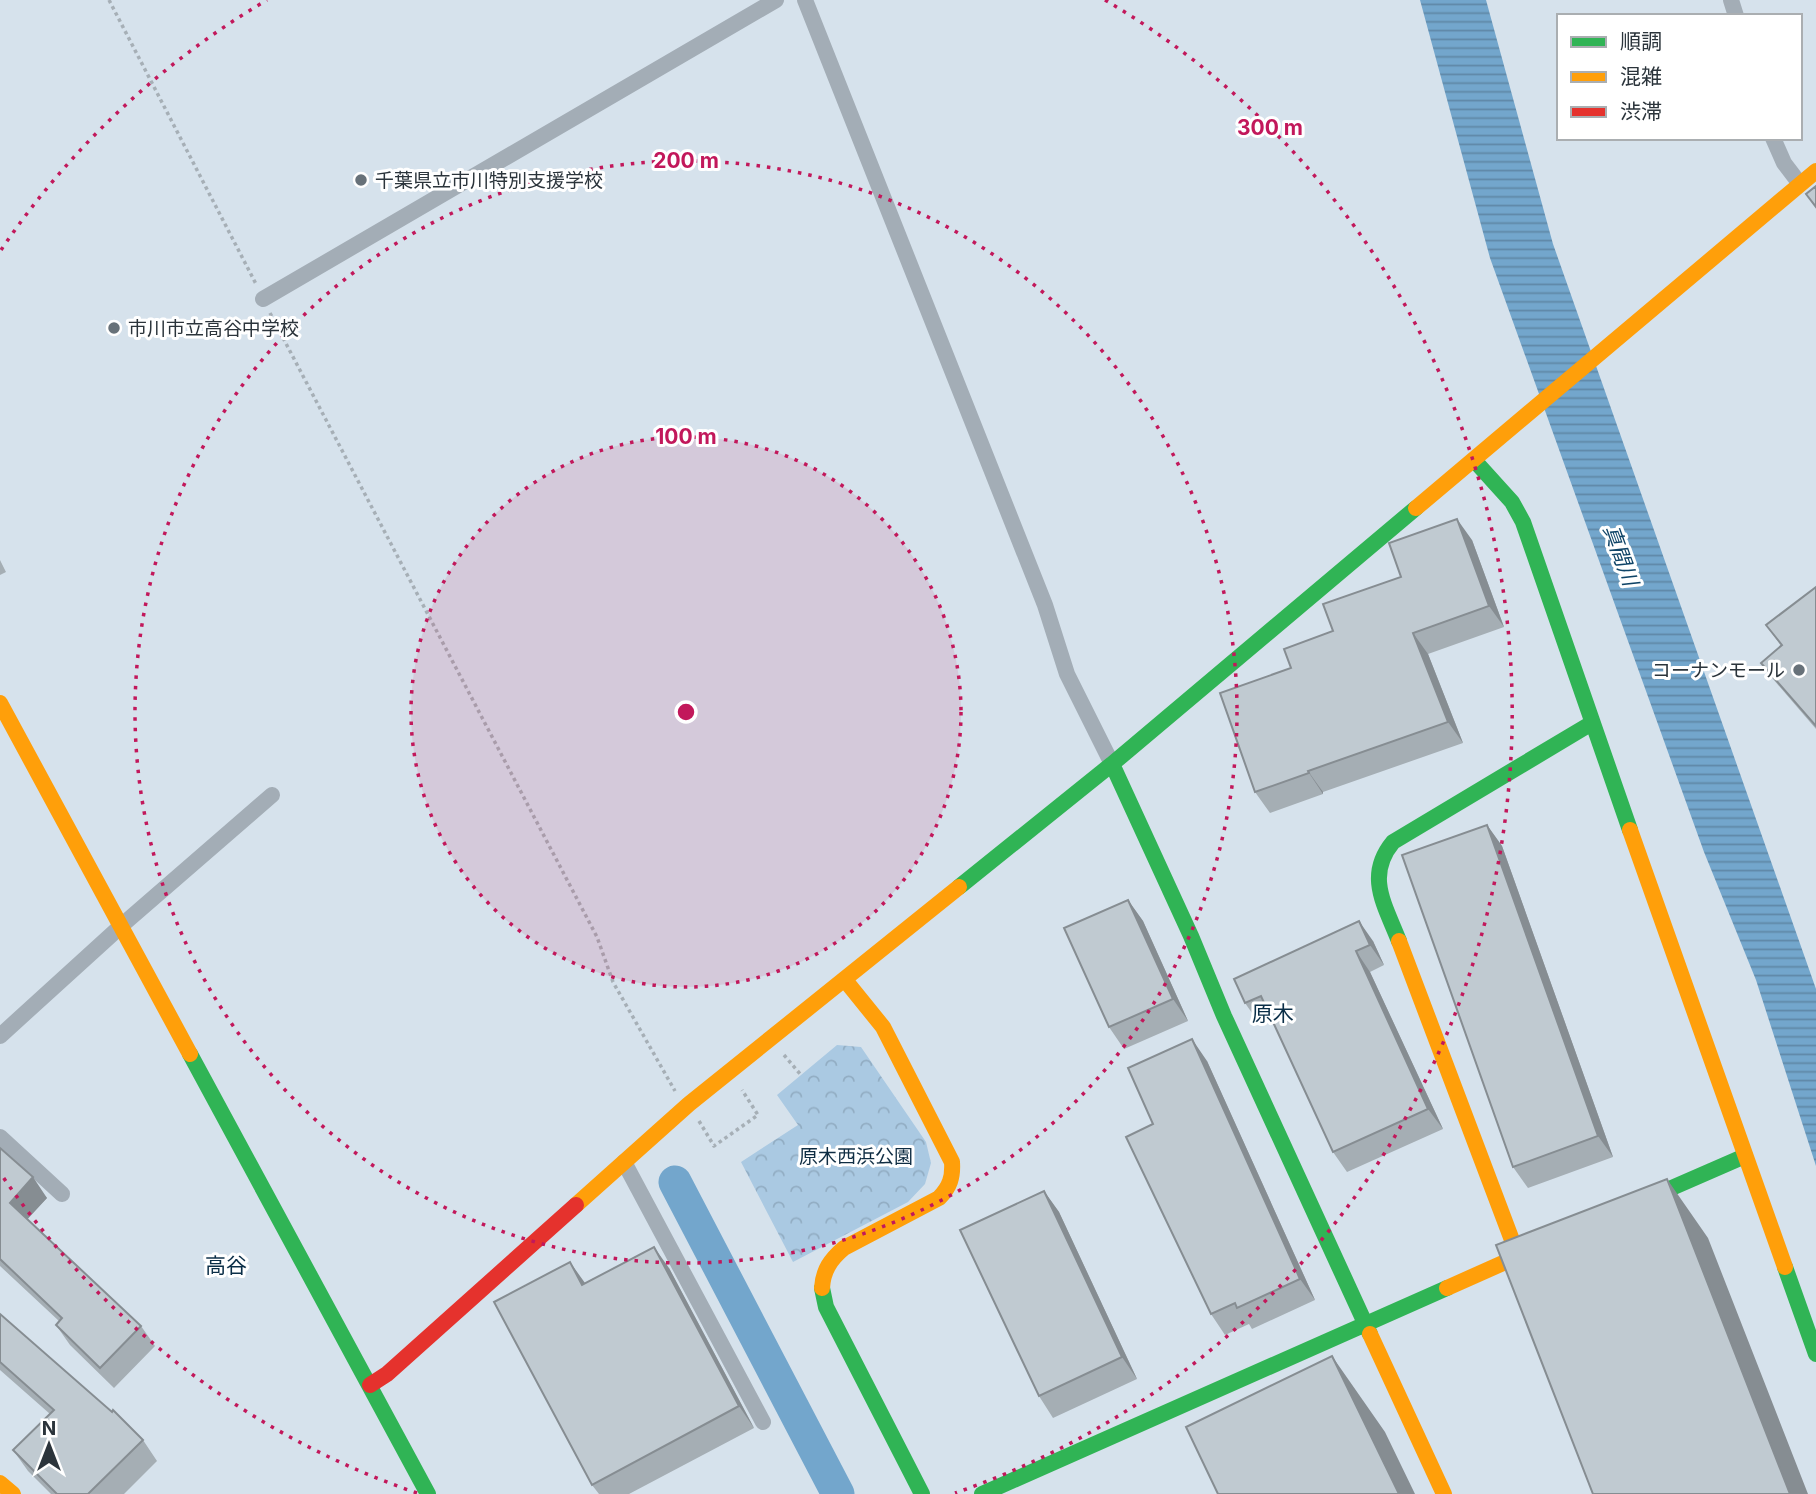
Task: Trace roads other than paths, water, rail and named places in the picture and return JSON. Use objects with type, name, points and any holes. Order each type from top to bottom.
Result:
[{"type":"street","points":[[263,299],[776,0]]},
{"type":"street","points":[[805,0],[1045,605],[1067,674],[1112,764],[1191,936],[1224,1016],[1444,1494]]},
{"type":"street","points":[[1774,140],[1784,163],[1800,184]]},
{"type":"street","points":[[370,1385],[387,1374],[686,1106],[1112,764],[1816,171]]},
{"type":"street","points":[[1474,460],[1519,512],[1816,1353]]},
{"type":"street","points":[[0,703],[428,1494]]},
{"type":"street","points":[[1518,1256],[1378,889],[1377,870],[1393,842],[1592,723]]},
{"type":"street","points":[[0,1036],[272,795]]},
{"type":"street","points":[[845,980],[883,1027],[952,1162],[953,1177],[948,1190],[939,1198],[844,1248],[833,1256],[825,1268],[822,1281],[822,1296],[826,1307],[922,1494]]},
{"type":"street","points":[[0,1137],[62,1194]]},
{"type":"street","points":[[1631,1206],[1745,1156]]},
{"type":"street","points":[[624,1162],[763,1422]]},
{"type":"street","points":[[982,1494],[1543,1245]]},
{"type":"street","points":[[0,1483],[13,1494]]},
{"type":"water","name":"真間川","points":[[1420,0],[1486,0],[1553,244],[1816,989],[1816,1166],[1756,980],[1704,852],[1490,258]]},
{"type":"waterway","points":[[675,1182],[838,1494]]},
{"type":"place","name":"千葉県立市川特別支援学校","points":[[361,180]]},
{"type":"place","name":"市川市立高谷中学校","points":[[114,328]]},
{"type":"place","name":"コーナンモール","points":[[1799,670]]},
{"type":"district","name":"原木","points":[[1273,1013]]},
{"type":"district","name":"高谷","points":[[226,1265]]},
{"type":"park label","name":"原木西浜公園","points":[[856,1156]]}]
